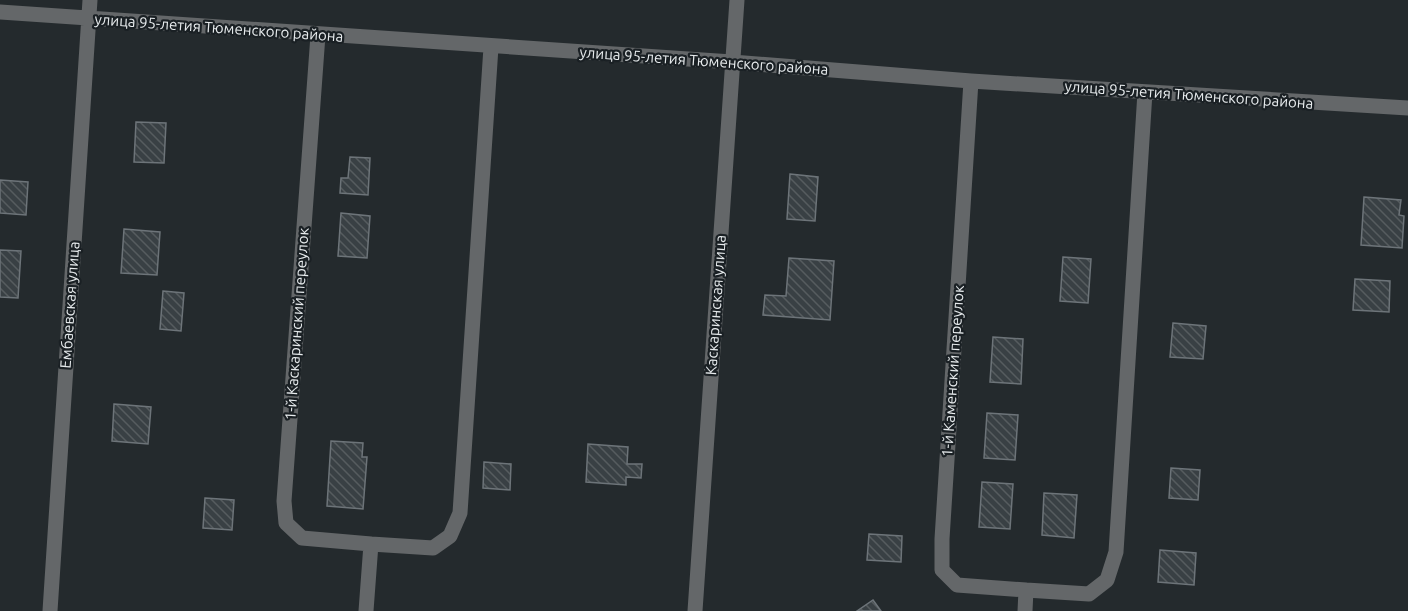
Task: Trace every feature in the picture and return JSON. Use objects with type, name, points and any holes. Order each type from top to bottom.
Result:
[{"type":"street","name":"Ембаевская улица","points":[[50,611],[90,0]]},
{"type":"street","name":"Каскаринская улица","points":[[695,611],[737,0]]},
{"type":"street","name":"улица 95-летия Тюменского района","points":[[0,12],[732,62],[971,81],[1408,108]]},
{"type":"street","name":"1-й Каскаринский переулок","points":[[318,35],[284,501],[286,523],[302,538],[370,544],[434,548],[450,536],[460,513],[491,47]]},
{"type":"street","name":"1-й Каменский переулок","points":[[971,81],[942,539],[942,570],[957,585],[1089,594],[1107,580],[1116,552],[1145,92]]},
{"type":"street","points":[[366,611],[370,544]]},
{"type":"street","points":[[1025,611],[1026,590]]},
{"type":"building","points":[[136,122],[166,123],[164,163],[134,162]]},
{"type":"building","points":[[350,157],[370,158],[368,195],[340,193],[341,178],[348,178]]},
{"type":"building","points":[[790,174],[818,177],[815,221],[787,219]]},
{"type":"building","points":[[0,180],[28,182],[26,215],[0,213]]},
{"type":"building","points":[[1364,197],[1401,200],[1399,215],[1404,216],[1402,248],[1361,245]]},
{"type":"building","points":[[341,213],[370,216],[367,258],[338,256]]},
{"type":"building","points":[[124,229],[160,232],[157,275],[121,273]]},
{"type":"building","points":[[0,250],[21,251],[18,298],[0,297]]},
{"type":"building","points":[[1063,257],[1091,259],[1088,303],[1060,301]]},
{"type":"building","points":[[789,258],[834,261],[830,320],[763,315],[765,295],[786,296]]},
{"type":"building","points":[[1355,279],[1390,281],[1389,312],[1353,310]]},
{"type":"building","points":[[163,291],[184,293],[181,331],[160,329]]},
{"type":"building","points":[[1173,323],[1206,326],[1203,359],[1170,357]]},
{"type":"building","points":[[993,337],[1023,339],[1021,384],[990,382]]},
{"type":"building","points":[[114,404],[151,407],[148,444],[112,441]]},
{"type":"building","points":[[987,413],[1018,415],[1015,460],[984,458]]},
{"type":"building","points":[[331,441],[363,443],[362,457],[367,457],[363,509],[327,506]]},
{"type":"building","points":[[588,444],[628,447],[627,464],[642,464],[641,478],[626,477],[626,485],[586,482]]},
{"type":"building","points":[[484,462],[511,464],[510,490],[483,488]]},
{"type":"building","points":[[1171,468],[1200,470],[1198,500],[1169,498]]},
{"type":"building","points":[[982,482],[1013,484],[1010,529],[979,527]]},
{"type":"building","points":[[1044,493],[1077,495],[1074,538],[1042,535]]},
{"type":"building","points":[[205,498],[234,500],[232,530],[203,528]]},
{"type":"building","points":[[869,534],[902,536],[901,562],[867,560]]},
{"type":"building","points":[[1160,550],[1196,553],[1194,585],[1158,582]]},
{"type":"building","points":[[873,600],[881,611],[857,611]]}]
